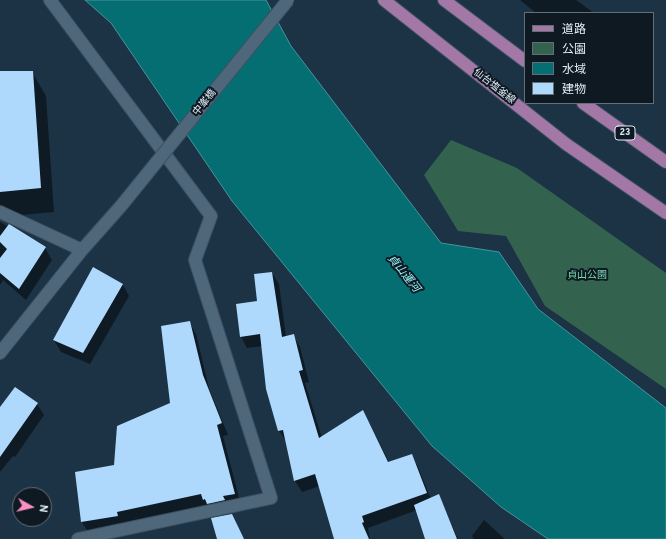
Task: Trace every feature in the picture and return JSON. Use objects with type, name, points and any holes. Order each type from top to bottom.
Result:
[{"type":"main road","name":"仙台塩釜線","points":[[384,0],[566,144],[666,213]]},
{"type":"main road","points":[[444,0],[524,60]]},
{"type":"main road","name":"23","points":[[584,104],[666,162]]},
{"type":"street","points":[[50,0],[211,216],[195,260],[271,498],[78,539]]},
{"type":"street","name":"中峯橋","points":[[0,352],[288,0]]},
{"type":"street","points":[[0,212],[82,250]]},
{"type":"green space","name":"貞山公園","points":[[451,140],[517,168],[666,273],[666,389],[545,306],[506,236],[458,231],[424,175]]},
{"type":"water","name":"貞山運河","points":[[85,0],[266,0],[291,46],[441,243],[499,252],[538,309],[666,408],[666,539],[548,539],[501,507],[432,446],[232,201],[111,23]]},
{"type":"building","points":[[0,71],[33,71],[41,188],[0,192]]},
{"type":"building","points":[[9,224],[46,247],[19,289],[0,273],[0,258],[7,249],[0,242],[0,236]]},
{"type":"building","points":[[93,267],[123,284],[83,353],[53,340]]},
{"type":"building","points":[[272,272],[282,337],[294,334],[303,370],[299,371],[319,438],[363,410],[388,462],[412,454],[427,493],[362,516],[364,522],[362,523],[369,539],[334,539],[315,474],[294,481],[283,430],[278,431],[266,389],[260,334],[240,337],[236,304],[257,301],[254,274]]},
{"type":"building","points":[[190,321],[203,375],[222,423],[217,425],[235,494],[223,496],[225,500],[207,504],[205,499],[203,500],[201,494],[117,512],[118,516],[81,522],[75,472],[114,465],[117,426],[170,403],[161,326]]},
{"type":"building","points":[[15,387],[38,403],[0,457],[0,407]]},
{"type":"building","points":[[439,494],[457,539],[425,539],[414,505]]},
{"type":"building","points":[[232,514],[244,539],[217,539],[211,518]]}]
